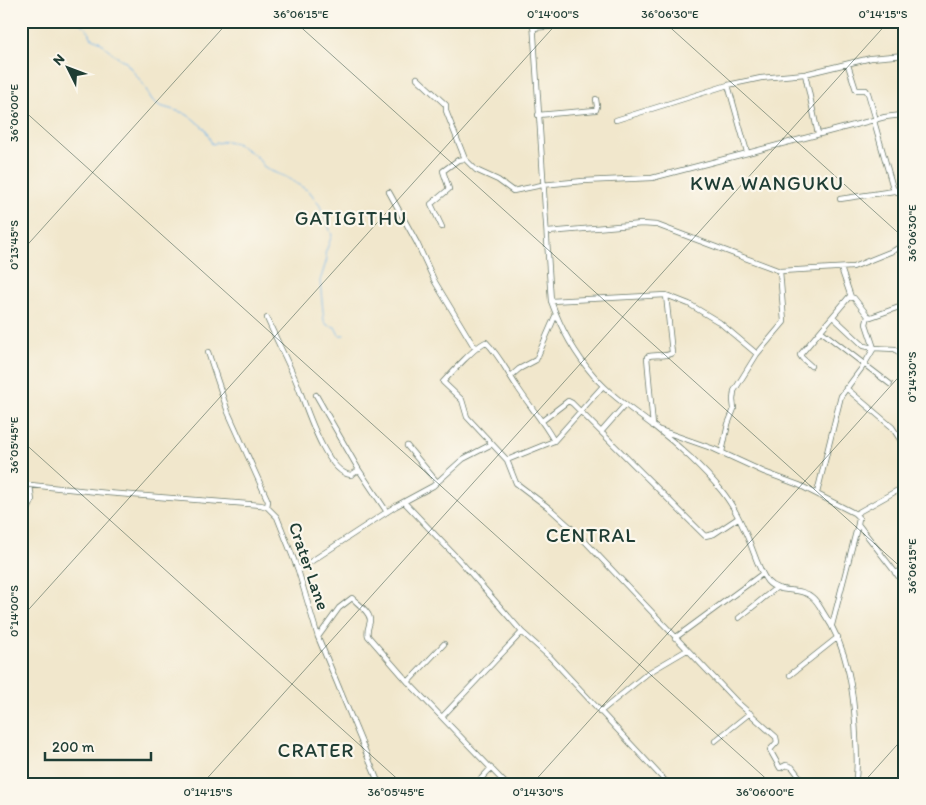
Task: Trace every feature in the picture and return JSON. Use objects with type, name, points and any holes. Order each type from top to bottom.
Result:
[{"type":"street","points":[[533,21],[542,185],[548,232],[551,301],[556,314],[567,339],[603,386],[655,427],[720,488],[730,501],[762,574],[769,583],[776,588],[809,594],[814,598],[832,625],[838,637],[850,676],[856,724],[857,760],[855,784]]},
{"type":"street","points":[[532,28],[603,21]]},
{"type":"street","points":[[616,120],[728,85],[761,78],[805,74],[871,58],[905,55]]},
{"type":"street","points":[[848,65],[856,90],[866,90],[868,93],[894,191]]},
{"type":"street","points":[[805,74],[818,134]]},
{"type":"street","points":[[418,78],[446,105],[446,111],[465,159],[476,170],[498,180],[513,191],[542,185],[583,181],[652,178],[875,120],[902,115],[905,118]]},
{"type":"street","points":[[728,85],[747,152]]},
{"type":"street","points":[[538,115],[596,110],[598,106],[596,99]]},
{"type":"street","points":[[442,227],[431,204],[449,189],[443,171],[458,160],[465,159]]},
{"type":"street","points":[[840,199],[897,192],[905,189]]},
{"type":"street","points":[[389,192],[417,243],[435,282],[473,345],[478,348]]},
{"type":"street","points":[[548,232],[642,224],[657,225],[780,271],[852,266],[895,250],[905,243]]},
{"type":"street","points":[[841,268],[851,297],[854,298],[868,316]]},
{"type":"street","points":[[722,452],[728,424],[734,409],[734,391],[757,354],[784,321],[780,271]]},
{"type":"street","points":[[551,301],[666,295],[689,304],[719,322],[757,354]]},
{"type":"street","points":[[655,427],[647,357],[651,355],[668,356],[672,353],[666,295]]},
{"type":"street","points":[[811,366],[800,355],[851,297]]},
{"type":"street","points":[[868,316],[875,316],[905,305]]},
{"type":"street","points":[[511,376],[518,369],[536,360],[556,314]]},
{"type":"street","points":[[817,493],[838,405],[846,388],[864,365],[874,348],[866,324],[868,316]]},
{"type":"street","points":[[833,317],[864,346],[894,349],[905,359]]},
{"type":"street","points":[[267,318],[323,447],[344,473],[351,475],[359,470]]},
{"type":"street","points":[[821,331],[890,384]]},
{"type":"street","points":[[554,441],[486,342],[460,363],[443,382],[462,400],[467,417],[506,460],[516,483],[549,508],[579,535],[686,650],[737,702],[778,739],[770,750],[777,765],[780,768],[786,765],[792,767],[805,784]]},
{"type":"street","points":[[208,352],[228,412],[268,501],[267,507]]},
{"type":"street","points":[[506,460],[554,441],[603,386]]},
{"type":"street","points":[[846,388],[892,427],[905,448]]},
{"type":"street","points":[[316,394],[359,470],[387,512]]},
{"type":"street","points":[[542,421],[568,401],[582,411],[705,536],[710,536],[738,518]]},
{"type":"street","points":[[602,431],[625,404]]},
{"type":"street","points":[[655,427],[722,452],[817,493],[859,518],[832,625]]},
{"type":"street","points":[[298,570],[437,482],[463,460],[492,444]]},
{"type":"street","points":[[407,446],[437,482]]},
{"type":"street","points":[[21,490],[26,484]]},
{"type":"street","points":[[21,524],[32,501],[26,484]]},
{"type":"street","name":"Crater Lane","points":[[26,484],[255,504],[267,507],[277,517],[298,570],[318,637],[379,784]]},
{"type":"street","points":[[855,514],[905,488]]},
{"type":"street","points":[[899,490],[905,500]]},
{"type":"street","points":[[404,502],[522,632],[550,657],[668,784]]},
{"type":"street","points":[[858,524],[905,585]]},
{"type":"street","points":[[895,573],[905,569]]},
{"type":"street","points":[[675,638],[762,574]]},
{"type":"street","points":[[739,618],[776,588]]},
{"type":"street","points":[[318,637],[339,608],[352,598],[369,616],[370,620],[366,633],[368,636],[408,682],[506,784]]},
{"type":"street","points":[[442,717],[522,632]]},
{"type":"street","points":[[790,675],[838,637]]},
{"type":"street","points":[[408,682],[444,644]]},
{"type":"street","points":[[600,712],[648,673],[686,650]]},
{"type":"street","points":[[715,741],[750,713]]},
{"type":"street","points":[[476,784],[491,768]]},
{"type":"waterway","points":[[75,21],[85,27],[91,37],[125,61],[143,84],[152,100],[160,106],[184,113],[192,118],[205,129],[212,144],[226,141],[236,143],[256,156],[266,169],[286,177],[310,192],[320,206],[332,235],[325,254],[327,259],[320,281],[324,321],[327,325],[335,327],[339,335],[344,335]]},
{"type":"district","name":"KWA WANGUKU","points":[[767,183]]},
{"type":"district","name":"GATIGITHU","points":[[351,218]]},
{"type":"district","name":"CENTRAL","points":[[591,535]]},
{"type":"district","name":"CRATER","points":[[316,750]]}]
